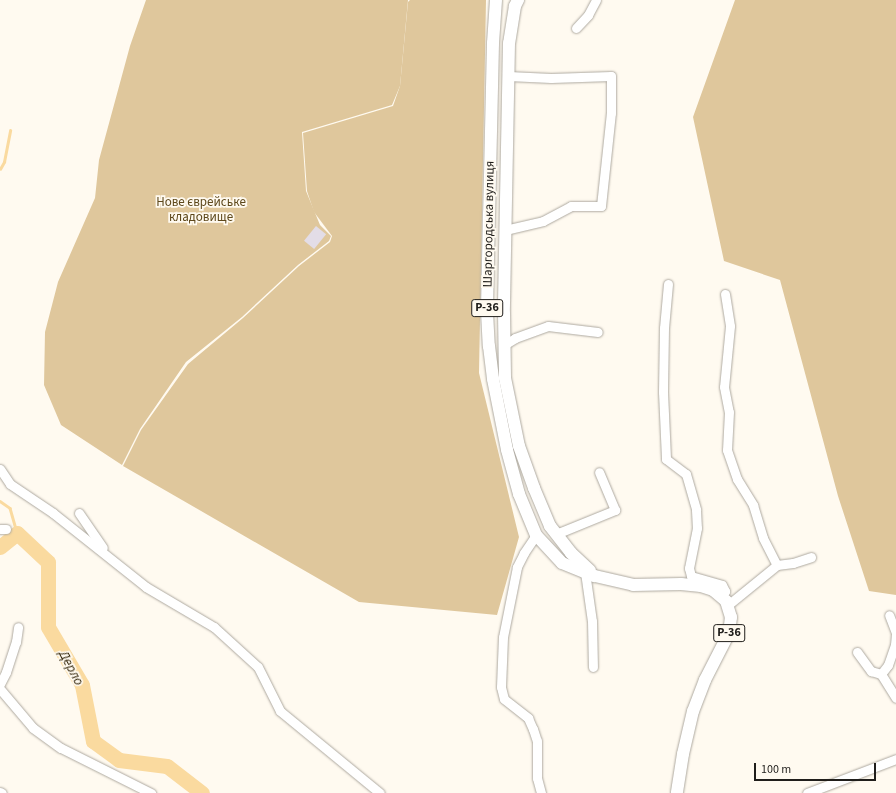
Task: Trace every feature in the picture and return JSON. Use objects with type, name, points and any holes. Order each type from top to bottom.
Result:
[{"type":"main road","name":"Шаргородська вулиця","points":[[496,0],[493,43],[488,213],[487,312],[493,379],[507,450],[519,494],[536,536],[562,563],[590,574],[633,585],[680,584],[701,586],[713,590],[724,600]]},
{"type":"main road","name":"Шаргородська вулиця","points":[[518,0],[515,6],[509,43],[505,230],[505,378],[519,446],[550,526],[590,574]]},
{"type":"main road","name":"Р-36","points":[[677,793],[683,754],[694,711],[705,680],[729,633],[731,617],[724,600]]},
{"type":"street","points":[[576,28],[588,15],[596,0]]},
{"type":"street","points":[[505,230],[543,221],[571,206],[601,206],[611,113],[611,76],[551,78],[508,76]]},
{"type":"street","points":[[668,284],[664,328],[663,392],[666,459],[686,474],[696,510],[698,528],[689,568],[691,576],[722,585],[725,591],[724,600]]},
{"type":"street","points":[[726,294],[730,326],[724,387],[729,412],[727,450],[737,479],[753,505],[763,538],[777,564]]},
{"type":"street","points":[[504,345],[515,338],[548,326],[598,332]]},
{"type":"street","points":[[0,469],[10,484],[53,513],[146,586],[214,627],[258,667],[280,711],[380,793]]},
{"type":"street","points":[[556,534],[615,510],[599,472]]},
{"type":"street","points":[[79,513],[112,560]]},
{"type":"street","points":[[536,536],[524,553],[517,567],[503,637],[501,687],[504,699],[528,718],[533,730],[537,741],[537,778],[541,793]]},
{"type":"street","points":[[724,600],[777,564],[793,563],[811,556]]},
{"type":"street","points":[[590,574],[593,667]]},
{"type":"street","points":[[881,674],[888,665],[895,645],[896,633],[889,615]]},
{"type":"street","points":[[0,684],[6,672],[16,642],[18,627]]},
{"type":"street","points":[[857,652],[871,670],[881,674],[896,698]]},
{"type":"street","points":[[0,689],[33,728],[61,748],[151,793]]},
{"type":"street","points":[[807,793],[896,759]]},
{"type":"green space","name":"Нове єврейське кладовище","points":[[146,0],[408,0],[400,86],[392,105],[302,132],[306,191],[320,225],[331,236],[329,241],[298,265],[242,317],[186,362],[140,429],[122,465],[61,425],[44,385],[45,332],[58,282],[95,198],[99,160],[130,46]]},
{"type":"green space","points":[[410,0],[486,0],[479,373],[519,537],[497,615],[359,602],[123,466],[141,430],[188,364],[243,318],[299,266],[330,242],[332,236],[314,212],[307,191],[303,133],[393,106],[400,86],[408,2]]},
{"type":"green space","points":[[735,0],[896,0],[896,595],[869,591],[838,496],[780,280],[724,261],[693,117]]},
{"type":"building","points":[[316,226],[326,234],[314,249],[304,241]]},
{"type":"waterway","points":[[0,169],[4,162],[10,131]]},
{"type":"waterway","points":[[0,501],[10,508],[17,533]]},
{"type":"waterway","name":"Дерло","points":[[0,547],[17,533],[48,562],[48,627],[82,685],[93,741],[119,760],[167,766],[202,793]]}]
